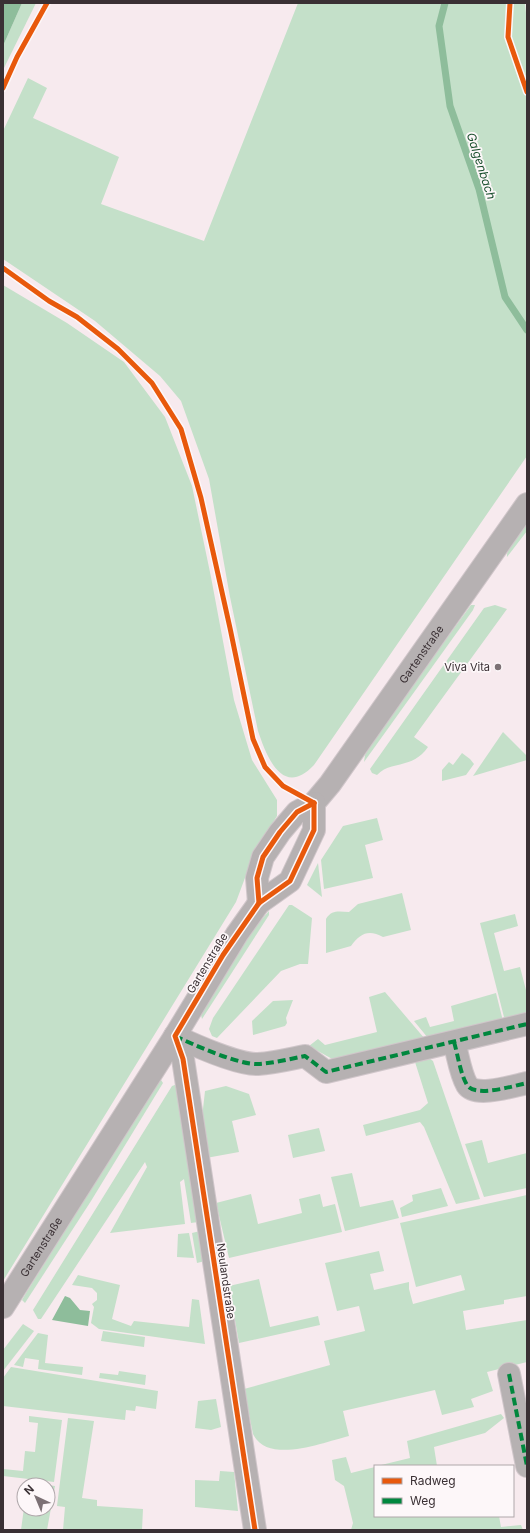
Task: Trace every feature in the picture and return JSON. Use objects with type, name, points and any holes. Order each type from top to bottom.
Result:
[{"type":"street","name":"Gartenstraße","points":[[259,903],[257,878],[263,858],[280,832],[297,812],[314,803],[342,768],[527,504]]},
{"type":"street","name":"Gartenstraße","points":[[3,1307],[175,1036],[223,955],[259,903],[290,881],[314,830],[314,803]]},
{"type":"street","points":[[175,1036],[192,1044],[238,1060],[257,1064],[305,1056],[326,1072],[527,1024]]},
{"type":"street","name":"Neulandstraße","points":[[175,1036],[183,1059],[255,1530]]},
{"type":"street","points":[[454,1042],[466,1083],[473,1090],[478,1092],[527,1083]]},
{"type":"street","points":[[509,1374],[527,1466]]},
{"type":"shaded area","points":[[3,3],[22,3],[3,46]]},
{"type":"shaded area","points":[[22,3],[36,3],[3,70],[3,46]]},
{"type":"shaded area","points":[[298,3],[525,3],[527,23],[527,456],[314,765],[303,774],[293,777],[285,776],[278,770],[266,752],[258,731],[230,597],[209,479],[181,401],[160,376],[95,321],[3,259],[3,131],[28,78],[47,88],[33,118],[119,157],[101,204],[204,241]]},
{"type":"shaded area","points":[[3,285],[67,323],[124,362],[165,417],[192,486],[234,700],[252,760],[277,800],[277,816],[255,851],[236,902],[3,1281]]},
{"type":"shaded area","points":[[527,523],[527,531],[507,557],[511,544]]},
{"type":"shaded area","points":[[471,605],[475,605],[473,610],[364,762],[365,755],[379,731]]},
{"type":"shaded area","points":[[495,605],[507,609],[414,737],[428,747],[422,754],[409,762],[383,770],[377,775],[372,773],[370,769],[484,608]]},
{"type":"shaded area","points":[[503,732],[527,756],[527,760],[473,776]]},
{"type":"shaded area","points":[[462,753],[474,764],[466,775],[442,781],[442,770],[449,762],[453,765]]},
{"type":"shaded area","points":[[377,818],[383,840],[365,845],[373,878],[324,889],[321,860],[343,826]]},
{"type":"shaded area","points":[[318,863],[322,897],[307,885]]},
{"type":"shaded area","points":[[402,893],[411,930],[383,937],[373,933],[361,935],[351,946],[326,953],[326,919],[328,916],[334,912],[349,912],[358,904]]},
{"type":"shaded area","points":[[289,905],[292,905],[312,918],[308,964],[300,964],[281,971],[217,1038],[212,1036],[209,1029],[213,1018]]},
{"type":"shaded area","points":[[269,911],[269,915],[202,1019],[201,1015],[203,1007],[250,933]]},
{"type":"shaded area","points":[[515,914],[518,926],[494,933],[504,971],[520,967],[527,994],[527,1015],[505,1021],[480,923]]},
{"type":"shaded area","points":[[385,992],[425,1039],[334,1060],[309,1046],[318,1039],[325,1045],[377,1032],[369,997]]},
{"type":"shaded area","points":[[496,993],[503,1021],[428,1038],[414,1021],[426,1017],[430,1027],[454,1021],[451,1006]]},
{"type":"shaded area","points":[[293,1000],[286,1018],[287,1023],[285,1026],[253,1035],[252,1021],[273,1001]]},
{"type":"shaded area","points":[[430,1059],[433,1061],[480,1199],[456,1204],[424,1127],[420,1122],[366,1136],[363,1125],[420,1110],[428,1103],[415,1062]]},
{"type":"shaded area","points":[[161,1080],[163,1083],[91,1201],[25,1303],[22,1300],[26,1293],[158,1081]]},
{"type":"shaded area","points":[[180,1083],[198,1222],[191,1223],[184,1179],[180,1182],[185,1224],[110,1233],[147,1167],[145,1162],[41,1319],[38,1319],[33,1310],[172,1086]]},
{"type":"shaded area","points":[[226,1086],[249,1094],[256,1115],[232,1121],[239,1152],[206,1158],[202,1118],[205,1091]]},
{"type":"shaded area","points":[[319,1128],[325,1151],[293,1158],[288,1135]]},
{"type":"shaded area","points":[[482,1140],[488,1163],[527,1153],[527,1188],[484,1197],[465,1144]]},
{"type":"shaded area","points":[[352,1173],[360,1207],[393,1200],[399,1218],[345,1231],[331,1177]]},
{"type":"shaded area","points":[[441,1188],[448,1206],[402,1217],[400,1208],[413,1201],[412,1195]]},
{"type":"shaded area","points":[[251,1194],[258,1224],[302,1213],[299,1199],[320,1194],[323,1207],[335,1204],[342,1232],[229,1258],[216,1203]]},
{"type":"shaded area","points":[[527,1195],[527,1296],[504,1300],[504,1304],[463,1311],[466,1330],[527,1320],[527,1362],[487,1372],[493,1391],[471,1399],[474,1407],[442,1415],[435,1390],[343,1411],[349,1436],[297,1449],[283,1450],[271,1448],[260,1443],[253,1434],[244,1389],[330,1365],[324,1341],[365,1331],[359,1306],[337,1311],[325,1263],[379,1251],[384,1271],[370,1274],[374,1290],[409,1282],[409,1289],[413,1304],[465,1290],[461,1275],[416,1287],[400,1223]]},
{"type":"shaded area","points":[[200,1231],[205,1261],[197,1263],[192,1233]]},
{"type":"shaded area","points":[[189,1233],[194,1258],[177,1257],[178,1234]]},
{"type":"shaded area","points":[[78,1275],[120,1285],[112,1319],[131,1326],[134,1321],[189,1327],[192,1299],[199,1300],[205,1344],[99,1329],[91,1323],[94,1307],[92,1304],[97,1300],[97,1293],[92,1288],[72,1285]]},
{"type":"shaded area","points":[[259,1279],[270,1327],[318,1316],[320,1325],[239,1343],[229,1286]]},
{"type":"shaded area","points":[[65,1296],[70,1298],[80,1310],[90,1311],[88,1326],[52,1320]]},
{"type":"shaded area","points":[[23,1324],[34,1331],[3,1371],[3,1350]]},
{"type":"shaded area","points":[[103,1331],[145,1337],[144,1347],[101,1341]]},
{"type":"shaded area","points":[[38,1333],[48,1335],[45,1363],[83,1367],[82,1375],[38,1369],[39,1360],[25,1358],[23,1367],[14,1365]]},
{"type":"shaded area","points":[[11,1367],[158,1391],[156,1409],[136,1406],[135,1411],[126,1410],[125,1420],[3,1406],[3,1378]]},
{"type":"shaded area","points":[[119,1371],[146,1375],[145,1385],[99,1378],[100,1373],[118,1375]]},
{"type":"shaded area","points":[[216,1399],[221,1427],[211,1430],[195,1428],[198,1401]]},
{"type":"shaded area","points":[[501,1414],[504,1418],[485,1433],[434,1447],[437,1465],[381,1465],[410,1458],[407,1441]]},
{"type":"shaded area","points":[[29,1416],[62,1420],[55,1477],[16,1478],[3,1476],[3,1469],[23,1471],[25,1451],[35,1452],[38,1423],[29,1422]]},
{"type":"shaded area","points":[[68,1418],[94,1421],[82,1498],[97,1500],[97,1506],[143,1509],[142,1530],[63,1530],[65,1507],[57,1506]]},
{"type":"shaded area","points":[[346,1457],[351,1473],[374,1467],[374,1517],[499,1517],[501,1527],[521,1525],[523,1530],[351,1530],[353,1523],[344,1486],[335,1480],[332,1460]]},
{"type":"shaded area","points":[[220,1471],[234,1472],[238,1511],[195,1507],[195,1480],[219,1481]]},
{"type":"shaded area","points":[[23,1517],[49,1517],[47,1530],[21,1530]]},
{"type":"waterway","name":"Galgenbach","points":[[445,3],[439,26],[450,106],[479,189],[505,297],[527,330]]},
{"type":"marked path","points":[[175,1036],[216,1054],[250,1063],[270,1063],[305,1056],[326,1072],[527,1024]]},
{"type":"marked path","points":[[454,1042],[463,1075],[467,1085],[471,1089],[486,1091],[527,1083]]},
{"type":"marked path","points":[[509,1374],[527,1466]]},
{"type":"cycle path","points":[[3,88],[17,57],[47,3]]},
{"type":"cycle path","points":[[510,3],[508,37],[527,92]]},
{"type":"cycle path","points":[[3,268],[49,301],[77,317],[118,349],[152,383],[181,429],[201,498],[253,739],[265,767],[283,786],[314,803]]},
{"type":"cycle path","points":[[259,903],[257,878],[263,857],[280,832],[297,812],[314,803]]},
{"type":"cycle path","points":[[255,1530],[183,1059],[175,1036],[223,955],[259,903],[290,881],[314,830],[314,803]]},
{"type":"place","name":"Viva Vita","points":[[498,667]]}]
